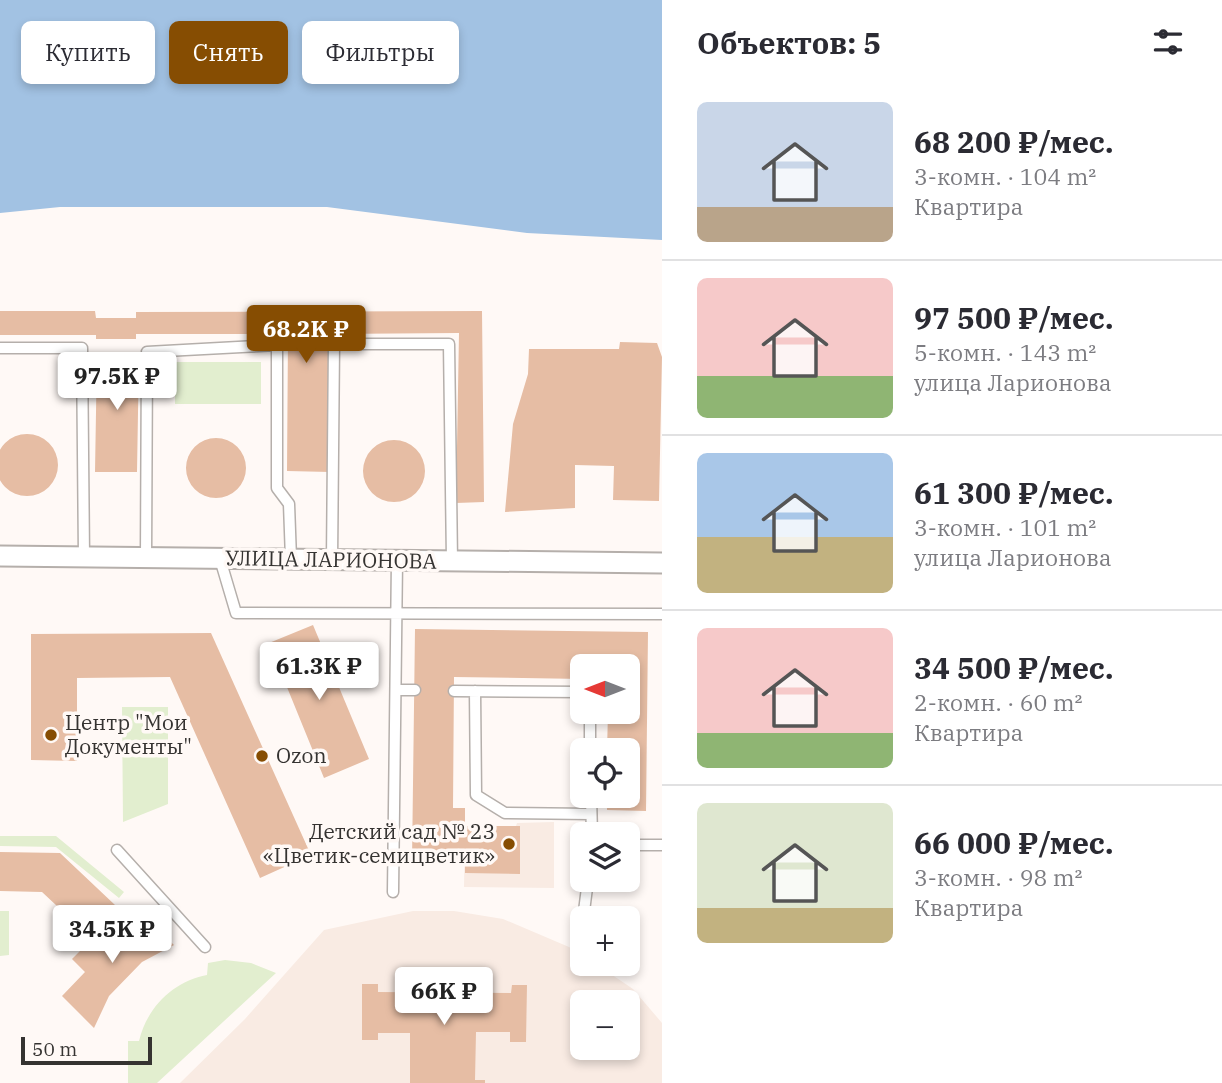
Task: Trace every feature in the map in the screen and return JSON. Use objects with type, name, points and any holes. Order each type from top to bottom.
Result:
[{"type":"street","name":"УЛИЦА ЛАРИОНОВА","points":[[0,556],[662,563]]},
{"type":"lane","points":[[332,560],[334,344],[449,344],[452,561]]},
{"type":"lane","points":[[146,558],[147,352],[277,345],[277,488],[289,504],[291,559]]},
{"type":"lane","points":[[0,348],[82,348],[84,557]]},
{"type":"lane","points":[[220,559],[236,613],[397,611],[662,614]]},
{"type":"lane","points":[[393,892],[397,560]]},
{"type":"lane","points":[[396,690],[415,690]]},
{"type":"lane","points":[[454,691],[570,692]]},
{"type":"lane","points":[[475,691],[476,795],[505,813],[591,814]]},
{"type":"lane","points":[[591,808],[591,822]]},
{"type":"lane","points":[[640,845],[662,845]]},
{"type":"lane","points":[[117,850],[205,947]]},
{"type":"shaded area","name":"Детский сад № 23 «Цветик-семицветик»","points":[[554,822],[554,888],[464,887],[465,826],[516,826],[517,823]]},
{"type":"shaded area","points":[[413,911],[454,911],[503,919],[569,947],[570,976],[614,976],[633,989],[570,990],[570,1060],[640,1060],[640,997],[662,1023],[662,1083],[180,1083],[245,1019],[324,930]]},
{"type":"green space","points":[[175,362],[261,362],[261,404],[175,404]]},
{"type":"green space","points":[[122,707],[168,707],[168,804],[123,822]]},
{"type":"green space","points":[[0,836],[56,836],[124,892],[119,898],[56,847],[0,846]]},
{"type":"green space","points":[[0,911],[9,911],[9,955],[0,956]]},
{"type":"green space","points":[[225,960],[251,963],[276,973],[157,1083],[128,1083],[128,1041],[139,1041],[148,1017],[173,990],[207,975],[208,963]]},
{"type":"water","points":[[0,0],[662,0],[662,240],[527,233],[327,207],[60,207],[0,213]]},
{"type":"building","points":[[0,311],[95,311],[96,318],[136,318],[136,312],[482,311],[484,502],[456,503],[459,333],[331,334],[330,472],[287,471],[288,334],[136,334],[136,339],[96,339],[96,335],[0,335]]},
{"type":"building","points":[[620,342],[657,343],[662,357],[659,501],[613,500],[614,466],[575,465],[575,508],[505,512],[513,424],[528,374],[529,349],[619,349]]},
{"type":"building","points":[[97,352],[139,353],[137,472],[95,472]]},
{"type":"building","points":[[21,435],[33,435],[49,443],[57,459],[57,471],[49,487],[33,495],[15,493],[5,487],[-1,477],[-1,453],[5,443]]},
{"type":"building","points":[[210,438],[222,438],[241,451],[246,468],[244,480],[233,493],[222,498],[210,498],[191,485],[186,474],[186,462],[199,443]]},
{"type":"building","points":[[388,440],[400,440],[416,449],[423,459],[423,483],[416,493],[400,502],[388,502],[377,497],[368,488],[363,477],[363,465],[368,454],[377,445]]},
{"type":"building","points":[[313,625],[369,759],[324,778],[269,643]]},
{"type":"building","points":[[415,629],[648,632],[646,811],[607,810],[640,808],[640,738],[607,738],[608,724],[640,724],[640,654],[570,654],[570,679],[454,677],[453,808],[465,808],[465,826],[520,826],[520,874],[465,873],[465,862],[412,861]]},
{"type":"building","points":[[211,633],[311,855],[260,878],[170,677],[77,678],[77,761],[31,760],[31,634]]},
{"type":"building","points":[[0,852],[60,853],[115,905],[87,934],[42,892],[0,891]]},
{"type":"building","points":[[142,914],[174,945],[142,962],[109,996],[94,1028],[62,996],[85,972],[72,959],[107,924],[119,938]]},
{"type":"building","points":[[362,984],[378,984],[378,992],[511,993],[512,985],[527,985],[526,1042],[510,1042],[510,1032],[476,1032],[475,1080],[485,1080],[485,1083],[410,1083],[410,1033],[378,1033],[378,1040],[362,1040]]},
{"type":"place","name":"Центр \"Мои Документы\"","points":[[51,735]]},
{"type":"place","name":"Ozon","points":[[262,756]]},
{"type":"place","name":"Детский сад № 23 «Цветик-семицветик»","points":[[509,844]]}]
